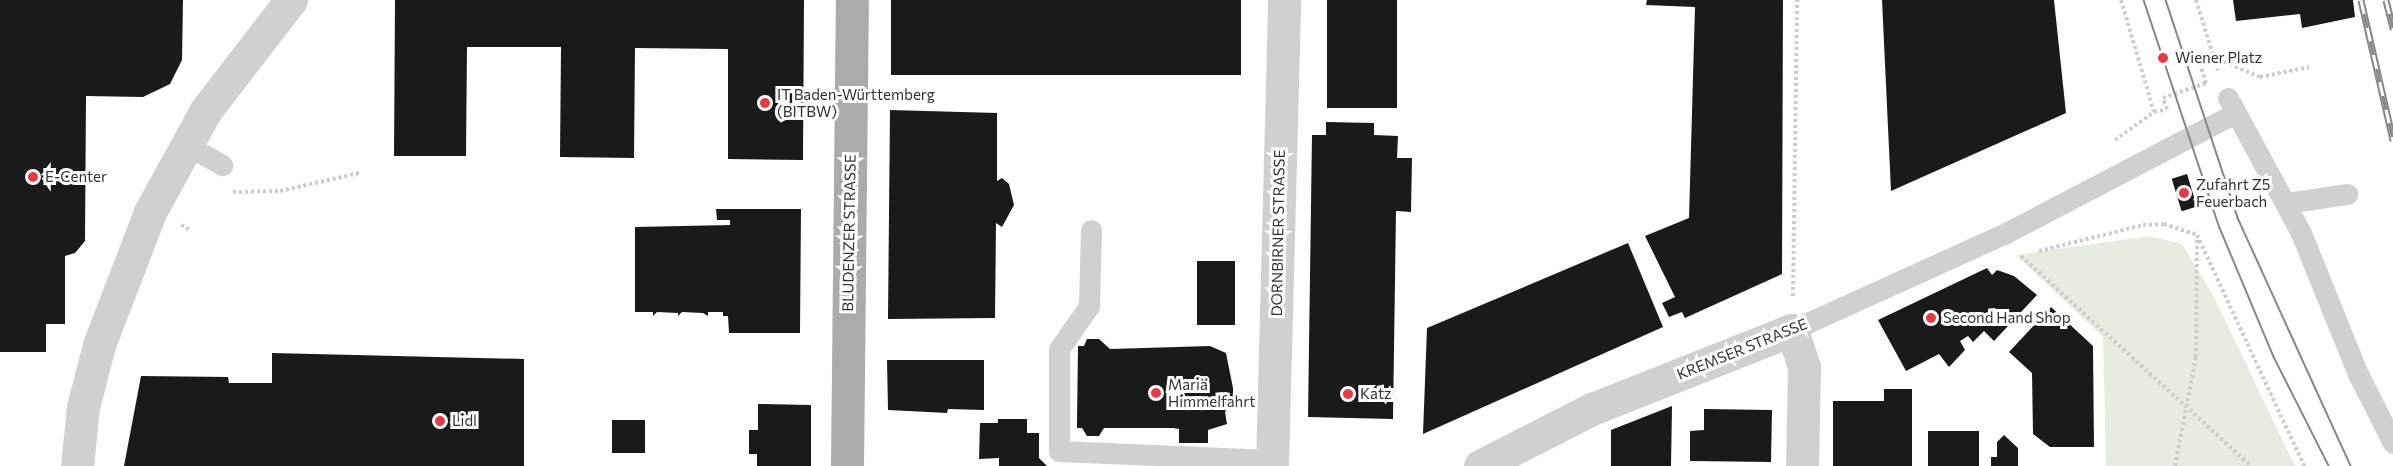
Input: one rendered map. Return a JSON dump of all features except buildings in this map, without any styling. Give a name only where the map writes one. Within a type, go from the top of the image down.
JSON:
[{"type":"main road","name":"BLUDENZER STRASSE","points":[[847,466],[852,0]]},
{"type":"street","points":[[77,466],[83,407],[99,345],[150,212],[185,144],[291,0]]},
{"type":"street","name":"DORNBIRNER STRASSE","points":[[1272,463],[1284,0]]},
{"type":"street","points":[[1792,330],[1804,366],[1802,466]]},
{"type":"street","name":"KREMSER STRASSE","points":[[1480,466],[1592,409],[1792,330]]},
{"type":"lane","name":"KREMSER STRASSE","points":[[1792,330],[2004,234],[2231,106],[2286,203]]},
{"type":"lane","points":[[185,144],[222,165]]},
{"type":"lane","points":[[2347,194],[2286,203],[2322,281],[2358,374],[2393,443]]},
{"type":"lane","points":[[1091,230],[1089,306],[1059,349],[1059,451],[1272,463]]},
{"type":"path","points":[[1792,330],[1797,0]]},
{"type":"path","points":[[2121,0],[2154,112]]},
{"type":"path","points":[[2196,0],[2213,57]]},
{"type":"path","points":[[2172,96],[2206,83],[2199,62],[2213,57],[2260,77],[2309,67]]},
{"type":"path","points":[[220,192],[280,191],[359,173]]},
{"type":"path","points":[[2004,234],[2027,254],[2143,225],[2164,224],[2197,235],[2304,466]]},
{"type":"path","points":[[2004,234],[2028,266],[2251,466]]},
{"type":"path","points":[[2175,466],[2196,357],[2197,235]]},
{"type":"shaded area","points":[[2149,236],[2182,244],[2214,297],[2295,466],[2106,466],[2103,337],[2016,255]]},
{"type":"tram line","points":[[2144,0],[2220,228],[2274,357],[2329,466]]},
{"type":"tram line","points":[[2166,0],[2238,218],[2351,466]]},
{"type":"railway","points":[[2361,0],[2393,140]]},
{"type":"railway","points":[[2386,0],[2393,29]]},
{"type":"place","name":"Wiener Platz","points":[[2163,58]]},
{"type":"place","name":"IT Baden-Württemberg (BITBW)","points":[[765,103]]},
{"type":"place","name":"E-Center","points":[[33,177]]},
{"type":"place","name":"Zufahrt Z5 Feuerbach","points":[[2184,193]]},
{"type":"place","name":"Second Hand Shop","points":[[1931,318]]},
{"type":"place","name":"Mariä Himmelfahrt","points":[[1156,393]]},
{"type":"place","name":"Katz","points":[[1348,394]]},
{"type":"place","name":"Lidl","points":[[440,421]]}]
